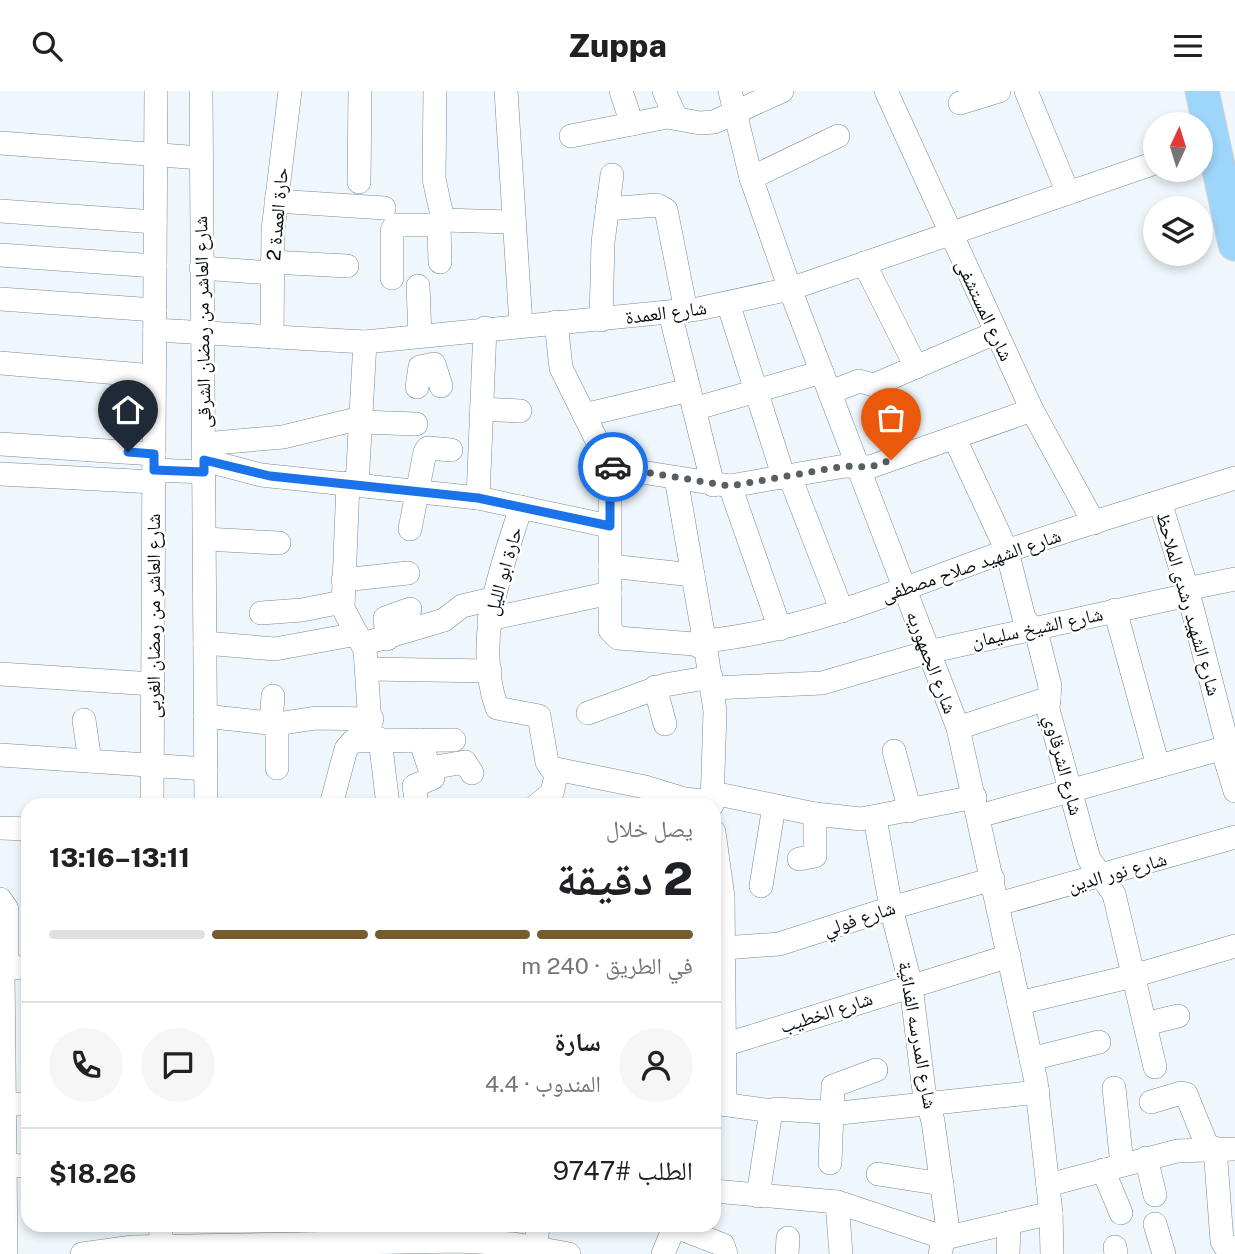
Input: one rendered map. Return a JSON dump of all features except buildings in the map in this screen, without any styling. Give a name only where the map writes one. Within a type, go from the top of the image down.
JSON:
[{"type":"highway","points":[[1202,91],[1204,112]]},
{"type":"highway","points":[[1213,166],[1235,244]]},
{"type":"street","name":"شارع العاشر من رمضان الغربى","points":[[152,798],[156,91]]},
{"type":"street","name":"شارع العاشر من رمضان الشرقى","points":[[201,91],[206,798]]},
{"type":"street","name":"حارة العمدة 2","points":[[272,337],[276,201],[290,91]]},
{"type":"street","points":[[359,182],[360,91]]},
{"type":"street","points":[[435,91],[434,179],[441,222],[440,262]]},
{"type":"street","points":[[506,91],[520,325]]},
{"type":"street","points":[[621,91],[632,124]]},
{"type":"street","points":[[664,91],[676,118]]},
{"type":"street","points":[[571,136],[676,118],[706,123],[732,102],[782,91]]},
{"type":"street","name":"شارع المستشفى","points":[[886,91],[948,233],[1032,410],[1094,523]]},
{"type":"street","points":[[960,103],[999,91]]},
{"type":"street","points":[[1031,92],[1068,193]]},
{"type":"street","name":"شارع الجمهوريه","points":[[732,102],[751,178],[790,289],[958,728],[1038,1092],[1051,1213],[1052,1254]]},
{"type":"street","points":[[751,178],[838,136]]},
{"type":"street","points":[[0,143],[201,158]]},
{"type":"street","name":"شارع العمدة","points":[[0,299],[155,320],[201,333],[365,342],[485,328],[678,312],[790,289],[1143,167]]},
{"type":"street","points":[[601,320],[607,209],[612,175]]},
{"type":"street","points":[[276,201],[384,208]]},
{"type":"street","points":[[607,209],[657,205],[666,210],[692,399],[722,485],[780,629]]},
{"type":"street","points":[[0,211],[155,222]]},
{"type":"street","points":[[393,278],[392,231],[395,225],[514,222]]},
{"type":"street","points":[[0,255],[155,266]]},
{"type":"street","points":[[864,263],[916,367]]},
{"type":"street","points":[[201,268],[347,266]]},
{"type":"street","points":[[418,286],[432,364]]},
{"type":"street","points":[[728,303],[787,478],[842,611]]},
{"type":"street","points":[[556,322],[561,368],[610,467],[610,630],[614,636],[705,646]]},
{"type":"street","points":[[478,498],[485,328]]},
{"type":"street","points":[[584,415],[827,382],[859,381],[874,385],[995,333]]},
{"type":"street","points":[[365,342],[361,420],[343,591],[347,620],[360,639],[369,669],[374,732],[387,798]]},
{"type":"street","points":[[0,363],[154,376]]},
{"type":"street","points":[[417,387],[420,367],[432,364],[437,366],[441,386]]},
{"type":"street","points":[[482,409],[520,411]]},
{"type":"street","points":[[610,467],[722,485],[858,466],[870,467],[1032,410]]},
{"type":"street","points":[[0,474],[154,469],[361,420],[416,423]]},
{"type":"street","name":"شارع الشرقاوي","points":[[955,439],[1007,551],[1024,618],[1037,635],[1050,687],[1048,709],[1089,859],[1114,894],[1155,1067]]},
{"type":"street","points":[[0,444],[154,469]]},
{"type":"street","points":[[410,529],[426,450],[451,450]]},
{"type":"street","points":[[204,459],[261,475],[478,498],[610,526]]},
{"type":"street","points":[[676,478],[712,682],[716,722],[712,798]]},
{"type":"street","name":"شارع الشهيد صلاح مصطفى","points":[[705,646],[842,611],[1007,551],[1235,478]]},
{"type":"street","name":"شارع الشهيد رشدى الملاحظ","points":[[1160,502],[1188,592],[1228,747],[1235,791]]},
{"type":"street","name":"حارة ابو الليل","points":[[522,507],[490,609],[490,671],[496,708],[541,718],[547,762],[557,770]]},
{"type":"street","points":[[205,539],[279,543]]},
{"type":"street","points":[[610,566],[693,575]]},
{"type":"street","points":[[261,613],[302,610],[343,591],[408,573]]},
{"type":"street","name":"شارع الشيخ سليمان","points":[[587,713],[655,687],[712,682],[810,685],[1031,627],[1179,597],[1235,579]]},
{"type":"street","points":[[205,643],[264,650],[360,639],[387,639],[444,620],[462,606],[490,609],[610,593]]},
{"type":"street","points":[[387,639],[385,618],[410,609]]},
{"type":"street","points":[[1115,610],[1158,766]]},
{"type":"street","points":[[369,669],[490,671]]},
{"type":"street","points":[[0,674],[153,684]]},
{"type":"street","points":[[655,687],[665,724]]},
{"type":"street","points":[[272,696],[277,768]]},
{"type":"street","points":[[958,728],[1049,698]]},
{"type":"street","points":[[205,716],[274,724],[316,718],[421,740],[454,740]]},
{"type":"street","points":[[84,720],[90,761]]},
{"type":"street","points":[[325,798],[349,744],[374,732]]},
{"type":"street","points":[[416,798],[414,786],[432,780],[421,740]]},
{"type":"street","points":[[721,801],[774,806],[848,819],[875,818],[910,811],[977,806],[1072,793],[1228,747]]},
{"type":"street","points":[[894,751],[910,811]]},
{"type":"street","points":[[0,755],[206,769]]},
{"type":"street","points":[[430,768],[465,762],[472,773]]},
{"type":"street","points":[[546,798],[552,793],[557,770],[645,787],[681,798]]},
{"type":"street","points":[[761,886],[774,806]]},
{"type":"street","points":[[799,859],[816,856],[815,814]]},
{"type":"street","name":"شارع المدرسه الفدائية","points":[[875,818],[891,908],[911,986],[947,1223],[943,1246]]},
{"type":"street","points":[[0,828],[21,829]]},
{"type":"street","name":"شارع نور الدين","points":[[998,904],[1102,877],[1235,837]]},
{"type":"street","name":"شارع فولي","points":[[724,948],[779,944],[891,908],[993,880]]},
{"type":"street","points":[[0,899],[7,909],[9,967],[2,1036],[2,1165],[6,1254]]},
{"type":"street","points":[[721,932],[724,948],[721,1039]]},
{"type":"street","points":[[1019,1003],[1133,976],[1235,946]]},
{"type":"street","name":"شارع الخطيب","points":[[721,1039],[1009,956]]},
{"type":"street","points":[[1145,1024],[1178,1016]]},
{"type":"street","points":[[1031,1059],[1099,1042]]},
{"type":"street","points":[[830,1163],[835,1084],[876,1070]]},
{"type":"street","points":[[1114,1088],[1113,1167],[1121,1213]]},
{"type":"street","points":[[721,1103],[773,1111],[832,1113],[1038,1092]]},
{"type":"street","points":[[1152,1102],[1181,1093],[1186,1094],[1219,1148],[1226,1187],[1228,1228],[1223,1244],[1235,1247]]},
{"type":"street","points":[[2,1104],[21,1104]]},
{"type":"street","points":[[758,1196],[773,1111]]},
{"type":"street","points":[[1048,1185],[1146,1158],[1219,1148]]},
{"type":"street","points":[[1146,1158],[1155,1195]]},
{"type":"street","points":[[2,1165],[21,1166]]},
{"type":"street","points":[[878,1174],[942,1184]]},
{"type":"street","points":[[721,1192],[837,1202],[943,1246],[1009,1223],[1051,1213]]},
{"type":"street","points":[[837,1202],[841,1254]]},
{"type":"street","points":[[1008,1254],[1009,1223]]},
{"type":"street","points":[[1156,1224],[1164,1254]]},
{"type":"street","points":[[663,1254],[673,1232]]},
{"type":"street","points":[[704,1232],[723,1245],[726,1254]]},
{"type":"street","points":[[82,1254],[162,1242],[311,1249],[453,1240],[525,1243],[569,1254]]},
{"type":"way so far","points":[[613,467],[730,486],[845,466],[870,467],[891,460]]},
{"type":"route","points":[[128,452],[154,454],[154,470],[204,472],[204,460],[270,476],[478,498],[610,526],[610,467],[613,467]]}]
